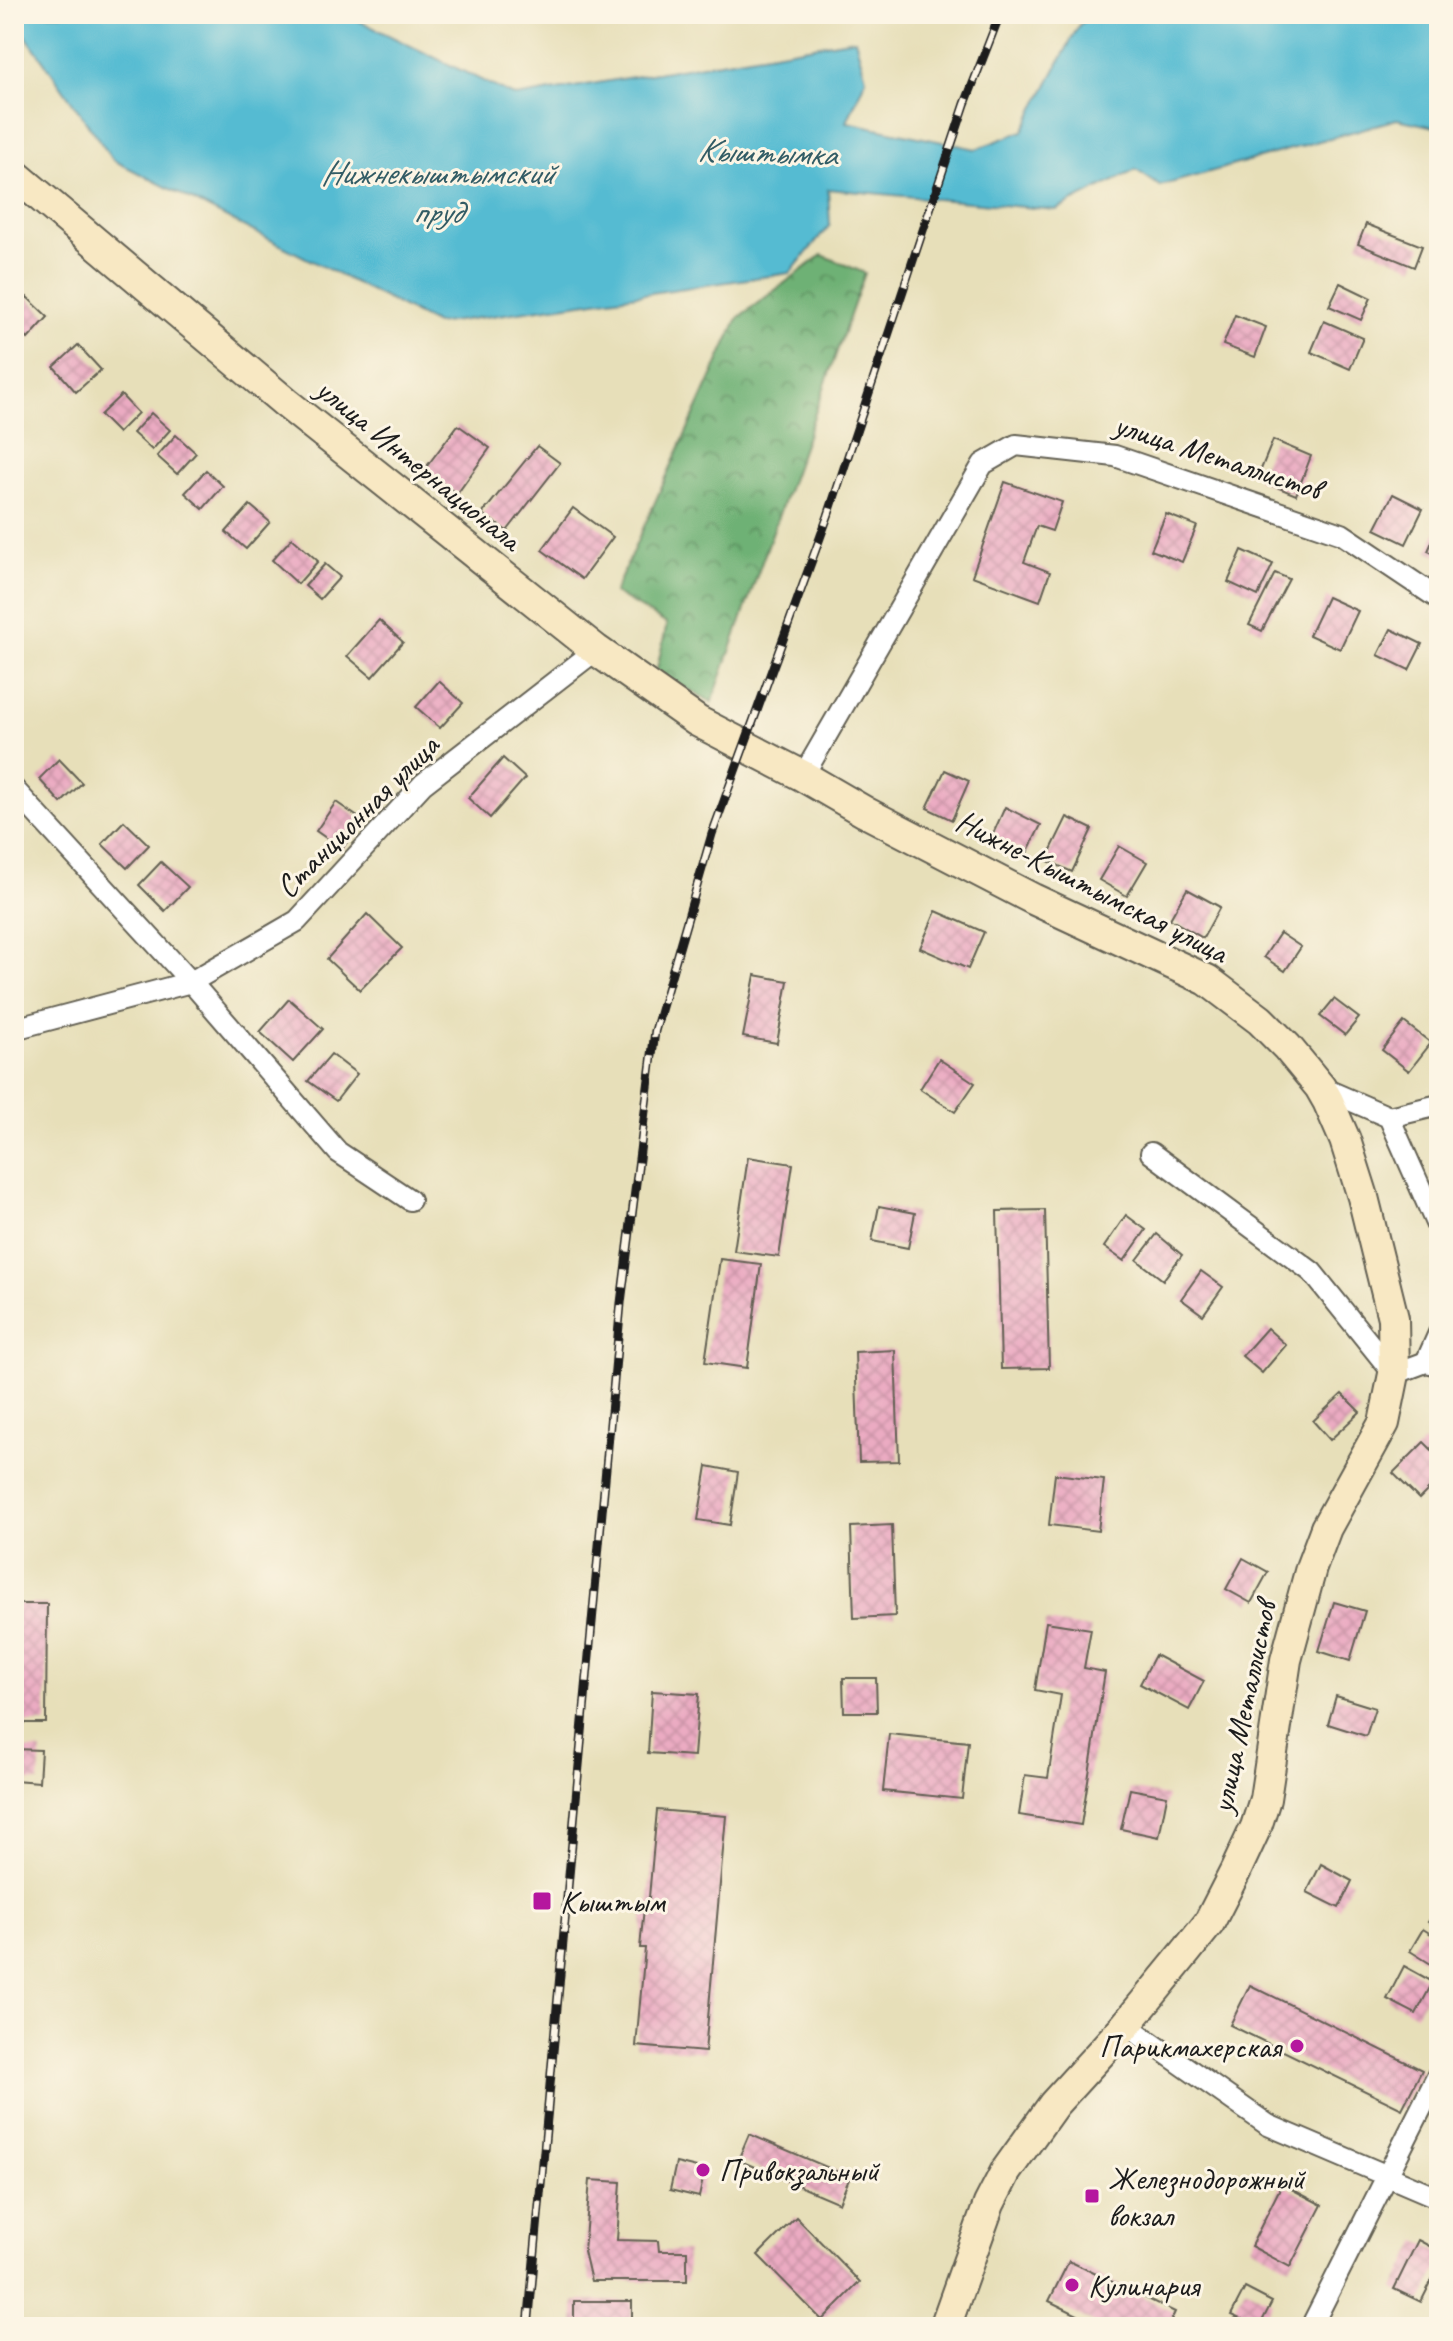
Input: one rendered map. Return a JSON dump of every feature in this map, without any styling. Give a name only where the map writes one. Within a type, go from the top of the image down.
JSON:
[{"type":"main road","name":"улица Интернационала","points":[[14,174],[286,403],[596,650],[697,721],[803,776]]},
{"type":"main road","name":"Нижне-Кыштымская улица","points":[[803,776],[865,812],[1033,899],[1207,980],[1260,1020],[1320,1087]]},
{"type":"main road","name":"улица Металлистов","points":[[945,2327],[989,2204],[1006,2171],[1054,2104],[1126,2025],[1209,1923],[1256,1827],[1265,1799],[1286,1660],[1311,1568],[1326,1528],[1384,1423],[1394,1374],[1393,1318],[1380,1260],[1345,1140],[1320,1087]]},
{"type":"street","name":"улица Металлистов","points":[[803,776],[983,464],[1016,445],[1115,456],[1342,534],[1439,599]]},
{"type":"street","name":"Станционная улица","points":[[14,1029],[191,982],[297,921],[423,784],[596,650]]},
{"type":"street","points":[[14,789],[191,982],[338,1152],[410,1200]]},
{"type":"street","name":"Нижне-Кыштымская улица","points":[[1320,1087],[1389,1117]]},
{"type":"street","points":[[1439,1105],[1389,1117],[1439,1230]]},
{"type":"street","points":[[1151,1153],[1312,1272],[1394,1374],[1433,1363],[1439,1333]]},
{"type":"street","points":[[1126,2025],[1268,2125],[1439,2198]]},
{"type":"street","points":[[1311,2327],[1439,2073]]},
{"type":"green space","points":[[822,255],[865,273],[712,702],[656,673],[667,624],[614,593],[738,318]]},
{"type":"water","name":"Нижнекыштымский пруд","points":[[14,14],[345,14],[516,97],[855,39],[866,78],[847,122],[976,149],[1023,131],[1079,25],[1095,14],[1439,14],[1439,128],[1397,119],[1160,186],[1136,170],[1056,210],[828,189],[830,225],[790,273],[436,324],[113,160],[14,19]]},
{"type":"building","points":[[1366,224],[1422,246],[1414,267],[1358,244]]},
{"type":"building","points":[[1340,283],[1371,298],[1361,320],[1329,306]]},
{"type":"building","points":[[27,297],[48,317],[28,339],[14,325],[14,311]]},
{"type":"building","points":[[1235,315],[1266,327],[1255,357],[1223,345]]},
{"type":"building","points":[[1324,321],[1363,338],[1350,369],[1311,352]]},
{"type":"building","points":[[78,345],[101,370],[76,392],[54,367]]},
{"type":"building","points":[[121,395],[138,413],[118,433],[100,415]]},
{"type":"building","points":[[151,413],[170,430],[152,450],[133,433]]},
{"type":"building","points":[[458,425],[490,448],[457,494],[424,470]]},
{"type":"building","points":[[176,435],[196,453],[177,474],[157,456]]},
{"type":"building","points":[[1273,440],[1311,456],[1296,495],[1257,479]]},
{"type":"building","points":[[537,446],[560,463],[507,531],[482,514]]},
{"type":"building","points":[[206,470],[223,486],[203,509],[185,493]]},
{"type":"building","points":[[1005,482],[1062,502],[1052,531],[1037,526],[1024,562],[1050,572],[1040,601],[972,576]]},
{"type":"building","points":[[1393,494],[1423,509],[1406,544],[1375,529]]},
{"type":"building","points":[[250,505],[270,522],[246,549],[226,532]]},
{"type":"building","points":[[573,508],[613,537],[582,579],[542,550]]},
{"type":"building","points":[[1166,514],[1197,526],[1182,562],[1151,550]]},
{"type":"building","points":[[1439,526],[1439,556],[1428,551]]},
{"type":"building","points":[[292,538],[318,561],[298,584],[272,560]]},
{"type":"building","points":[[1242,550],[1273,564],[1258,596],[1228,582]]},
{"type":"building","points":[[325,564],[340,577],[320,599],[305,586]]},
{"type":"building","points":[[1275,573],[1289,579],[1262,631],[1249,625]]},
{"type":"building","points":[[1327,597],[1358,611],[1340,649],[1309,635]]},
{"type":"building","points":[[379,620],[403,642],[372,677],[347,656]]},
{"type":"building","points":[[1391,629],[1422,644],[1409,670],[1378,655]]},
{"type":"building","points":[[439,681],[463,703],[440,728],[416,707]]},
{"type":"building","points":[[503,758],[525,778],[490,818],[468,798]]},
{"type":"building","points":[[59,759],[82,783],[61,803],[39,779]]},
{"type":"building","points":[[945,770],[969,781],[952,820],[927,808]]},
{"type":"building","points":[[336,802],[362,820],[342,849],[316,831]]},
{"type":"building","points":[[1005,807],[1041,825],[1027,853],[992,836]]},
{"type":"building","points":[[1067,817],[1092,829],[1072,872],[1046,860]]},
{"type":"building","points":[[124,821],[149,845],[127,868],[102,844]]},
{"type":"building","points":[[1119,846],[1147,862],[1127,896],[1099,880]]},
{"type":"building","points":[[161,862],[188,887],[165,911],[139,885]]},
{"type":"building","points":[[1187,889],[1220,907],[1203,938],[1170,919]]},
{"type":"building","points":[[936,911],[984,932],[968,969],[920,948]]},
{"type":"building","points":[[367,914],[402,948],[360,990],[327,959]]},
{"type":"building","points":[[1280,933],[1301,947],[1285,971],[1264,957]]},
{"type":"building","points":[[755,975],[788,981],[777,1043],[743,1037]]},
{"type":"building","points":[[289,999],[323,1029],[293,1062],[260,1032]]},
{"type":"building","points":[[1334,999],[1359,1018],[1345,1035],[1320,1016]]},
{"type":"building","points":[[1404,1022],[1431,1043],[1409,1071],[1382,1050]]},
{"type":"building","points":[[331,1054],[357,1074],[336,1101],[308,1081]]},
{"type":"building","points":[[939,1059],[975,1083],[955,1112],[920,1089]]},
{"type":"building","points":[[748,1157],[793,1164],[779,1257],[734,1251]]},
{"type":"building","points":[[879,1206],[915,1213],[908,1248],[872,1241]]},
{"type":"building","points":[[1045,1210],[1049,1368],[1001,1369],[997,1211]]},
{"type":"building","points":[[1126,1215],[1146,1230],[1124,1261],[1104,1247]]},
{"type":"building","points":[[1157,1234],[1182,1255],[1163,1280],[1137,1260]]},
{"type":"building","points":[[720,1259],[761,1264],[747,1368],[705,1362]]},
{"type":"building","points":[[1201,1271],[1223,1287],[1203,1315],[1181,1299]]},
{"type":"building","points":[[1267,1328],[1286,1345],[1262,1373],[1242,1356]]},
{"type":"building","points":[[895,1350],[899,1461],[859,1462],[855,1352]]},
{"type":"building","points":[[1342,1394],[1360,1412],[1330,1440],[1313,1421]]},
{"type":"building","points":[[1424,1442],[1439,1457],[1439,1479],[1419,1499],[1393,1473]]},
{"type":"building","points":[[707,1466],[738,1472],[730,1525],[698,1520]]},
{"type":"building","points":[[1055,1474],[1104,1480],[1098,1531],[1049,1525]]},
{"type":"building","points":[[892,1525],[895,1616],[854,1618],[851,1527]]},
{"type":"building","points":[[1243,1558],[1268,1572],[1251,1603],[1226,1589]]},
{"type":"building","points":[[1334,1602],[1365,1611],[1350,1661],[1319,1651]]},
{"type":"building","points":[[14,1604],[47,1604],[46,1723],[14,1723]]},
{"type":"building","points":[[1046,1622],[1091,1629],[1084,1668],[1105,1672],[1081,1825],[1019,1815],[1025,1775],[1048,1778],[1061,1695],[1035,1690]]},
{"type":"building","points":[[1155,1655],[1204,1681],[1189,1710],[1140,1684]]},
{"type":"building","points":[[843,1678],[876,1678],[877,1712],[844,1712]]},
{"type":"building","points":[[652,1691],[699,1694],[694,1756],[648,1753]]},
{"type":"building","points":[[1336,1696],[1375,1708],[1366,1736],[1328,1724]]},
{"type":"building","points":[[889,1734],[968,1742],[962,1799],[883,1791]]},
{"type":"building","points":[[14,1749],[41,1750],[39,1782],[14,1780]]},
{"type":"building","points":[[1130,1789],[1167,1796],[1159,1837],[1121,1829]]},
{"type":"building","points":[[657,1810],[726,1816],[705,2052],[636,2046],[645,1948],[640,1948],[644,1908],[648,1908]]},
{"type":"building","points":[[1321,1864],[1352,1881],[1339,1908],[1307,1892]]},
{"type":"building","points":[[1439,1907],[1439,1930],[1428,1922]]},
{"type":"building","points":[[1423,1929],[1439,1939],[1439,1969],[1410,1951]]},
{"type":"building","points":[[1404,1966],[1433,1982],[1416,2014],[1387,1999]]},
{"type":"building","points":[[1250,1985],[1422,2070],[1402,2109],[1230,2025]]},
{"type":"building","points":[[749,2134],[850,2177],[839,2203],[738,2160]]},
{"type":"building","points":[[676,2163],[705,2170],[699,2197],[670,2190]]},
{"type":"building","points":[[590,2180],[621,2182],[617,2240],[658,2241],[659,2251],[687,2251],[687,2281],[591,2281],[584,2251]]},
{"type":"building","points":[[1282,2184],[1322,2205],[1290,2267],[1251,2246]]},
{"type":"building","points":[[796,2217],[860,2282],[822,2320],[758,2255]]},
{"type":"building","points":[[1418,2240],[1439,2251],[1439,2266],[1421,2302],[1394,2289]]},
{"type":"building","points":[[1069,2261],[1175,2312],[1168,2327],[1102,2327],[1049,2301]]},
{"type":"building","points":[[1245,2288],[1272,2302],[1259,2327],[1231,2315]]},
{"type":"building","points":[[574,2301],[632,2301],[632,2327],[574,2327]]},
{"type":"railway","points":[[528,2327],[621,1303],[655,1031],[712,834],[828,516],[965,104],[1000,14]]},
{"type":"place","name":"Кыштым","points":[[542,1901]]},
{"type":"place","name":"Парикмахерская","points":[[1297,2046]]},
{"type":"place","name":"Привокзальный","points":[[703,2170]]},
{"type":"place","name":"Железнодорожный вокзал","points":[[1092,2196]]},
{"type":"place","name":"Кулинария","points":[[1072,2285]]},
{"type":"water label","name":"Кыштымка","points":[[767,151]]}]
